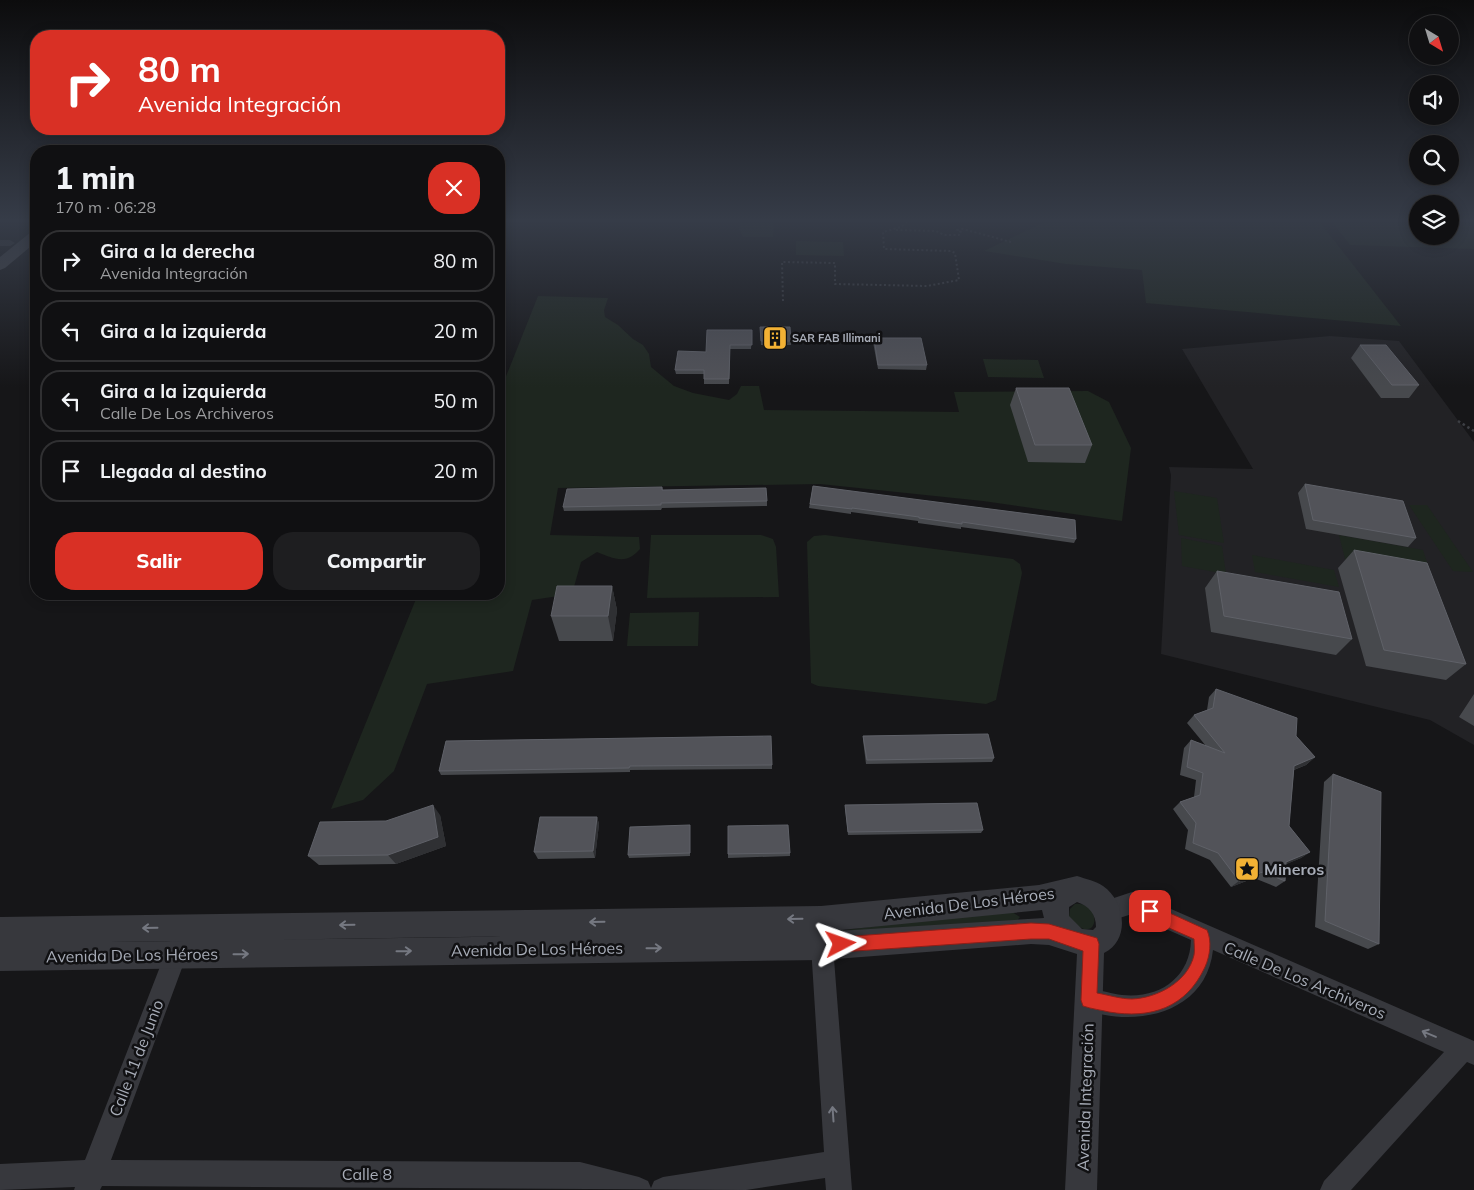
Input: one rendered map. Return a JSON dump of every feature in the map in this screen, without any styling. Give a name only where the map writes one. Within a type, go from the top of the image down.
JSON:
[{"type":"street","points":[[1077,889],[1094,896],[1107,911],[1109,929],[1106,937],[1099,942],[1082,941],[1059,924],[1055,907],[1057,899],[1062,894],[1069,890],[1077,889]]},
{"type":"street","name":"Avenida De Los Héroes","points":[[0,930],[820,919],[1039,898],[1069,890]]},
{"type":"street","name":"Calle De Los Archiveros","points":[[1107,911],[1132,904],[1469,1051]]},
{"type":"street","name":"Calle 11 de Junio","points":[[90,1182],[175,954],[188,927]]},
{"type":"street","name":"Avenida De Los Héroes","points":[[0,957],[822,946],[1031,931],[1049,932],[1082,941]]},
{"type":"street","points":[[1089,1000],[1131,1007],[1156,1004],[1176,993],[1192,977],[1201,956],[1202,935]]},
{"type":"street","name":"Avenida Integración","points":[[1081,1190],[1089,1000],[1082,941]]},
{"type":"street","points":[[822,946],[838,1190]]},
{"type":"street","points":[[1333,1190],[1469,1051]]},
{"type":"street","points":[[663,1190],[837,1163]]},
{"type":"street","name":"Calle 8","points":[[90,1182],[580,1175],[639,1190]]},
{"type":"street","points":[[0,1176],[90,1182]]},
{"type":"path","points":[[782,276],[783,301]]},
{"type":"path","points":[[835,276],[835,284],[927,286],[959,280],[959,276]]},
{"type":"path","points":[[1458,421],[1474,431]]},
{"type":"shaded area","points":[[1143,276],[1361,276],[1401,326],[1146,303]]},
{"type":"shaded area","points":[[538,296],[608,298],[604,310],[605,317],[643,345],[649,354],[651,367],[674,386],[693,393],[729,400],[737,394],[741,386],[759,386],[764,410],[959,412],[954,392],[1088,391],[1109,402],[1131,448],[1122,521],[983,501],[820,484],[558,488],[550,535],[639,537],[640,549],[625,559],[597,552],[581,562],[572,594],[532,600],[513,671],[427,684],[394,771],[363,800],[331,809],[416,600],[505,600],[505,379]]},
{"type":"shaded area","points":[[1330,336],[1399,341],[1474,442],[1474,745],[1430,720],[1161,654],[1171,475],[1169,467],[1253,469],[1182,349]]},
{"type":"shaded area","points":[[983,359],[1038,360],[1044,378],[988,377]]},
{"type":"shaded area","points":[[1174,491],[1217,498],[1224,543],[1179,535]]},
{"type":"shaded area","points":[[1409,505],[1427,505],[1473,572],[1453,571]]},
{"type":"shaded area","points":[[651,535],[761,535],[773,539],[776,547],[779,597],[647,598]]},
{"type":"shaded area","points":[[825,535],[1013,559],[1020,564],[1022,573],[996,700],[986,704],[818,686],[811,683],[807,542],[814,536]]},
{"type":"shaded area","points":[[1339,535],[1423,550],[1434,583],[1347,567]]},
{"type":"shaded area","points":[[1181,538],[1222,546],[1226,574],[1182,566]]},
{"type":"shaded area","points":[[1252,555],[1334,570],[1339,587],[1255,572]]},
{"type":"shaded area","points":[[699,612],[698,646],[627,646],[630,613]]},
{"type":"shaded area","points":[[1075,904],[1085,905],[1091,910],[1094,916],[1092,927],[1086,929],[1079,926],[1069,917],[1070,909]]},
{"type":"shaded area","points":[[1007,909],[1020,917],[1011,927],[838,931]]},
{"type":"building","name":"SAR FAB Illimani","points":[[760,327],[790,327],[791,341],[761,341]]},
{"type":"building","points":[[707,330],[752,330],[752,345],[730,345],[729,379],[704,379],[704,370],[675,370],[678,351],[706,352]]},
{"type":"building","points":[[874,338],[921,338],[927,365],[878,365]]},
{"type":"building","points":[[1360,345],[1386,345],[1419,385],[1392,385]]},
{"type":"building","points":[[1016,388],[1069,388],[1092,445],[1035,445]]},
{"type":"building","points":[[1305,484],[1403,501],[1416,538],[1313,520]]},
{"type":"building","points":[[813,486],[1075,520],[1076,539],[962,522],[962,524],[852,508],[810,504]]},
{"type":"building","points":[[662,487],[662,490],[766,488],[767,501],[563,507],[567,489]]},
{"type":"building","points":[[1354,550],[1427,563],[1466,664],[1384,650]]},
{"type":"building","points":[[1217,571],[1339,592],[1352,639],[1224,616]]},
{"type":"building","points":[[557,586],[612,586],[608,616],[551,616]]},
{"type":"building","points":[[1216,689],[1297,718],[1296,736],[1315,757],[1294,766],[1289,826],[1310,852],[1286,862],[1285,881],[1263,872],[1239,881],[1218,853],[1193,843],[1196,823],[1180,802],[1200,795],[1203,773],[1187,767],[1191,740],[1225,753],[1194,715],[1213,708]]},
{"type":"building","points":[[988,734],[994,758],[867,760],[863,736]]},
{"type":"building","points":[[771,736],[772,765],[630,766],[629,768],[439,771],[446,741]]},
{"type":"building","points":[[1333,774],[1381,792],[1379,944],[1325,921]]},
{"type":"building","points":[[977,803],[983,830],[848,832],[845,805]]},
{"type":"building","points":[[433,805],[438,837],[388,855],[308,856],[320,822],[386,821]]},
{"type":"building","points":[[540,817],[597,817],[593,851],[534,852]]},
{"type":"building","points":[[690,825],[690,853],[628,855],[630,827]]},
{"type":"building","points":[[788,825],[790,853],[728,854],[728,826]]},
{"type":"place","name":"SAR FAB Illimani","points":[[775,338]]},
{"type":"place","name":"Mineros","points":[[1247,869]]},
{"type":"route","points":[[841,944],[1031,931],[1049,932],[1082,943],[1091,944],[1089,1000],[1131,1007],[1156,1004],[1176,993],[1192,977],[1201,956],[1202,935],[1150,911]]}]
